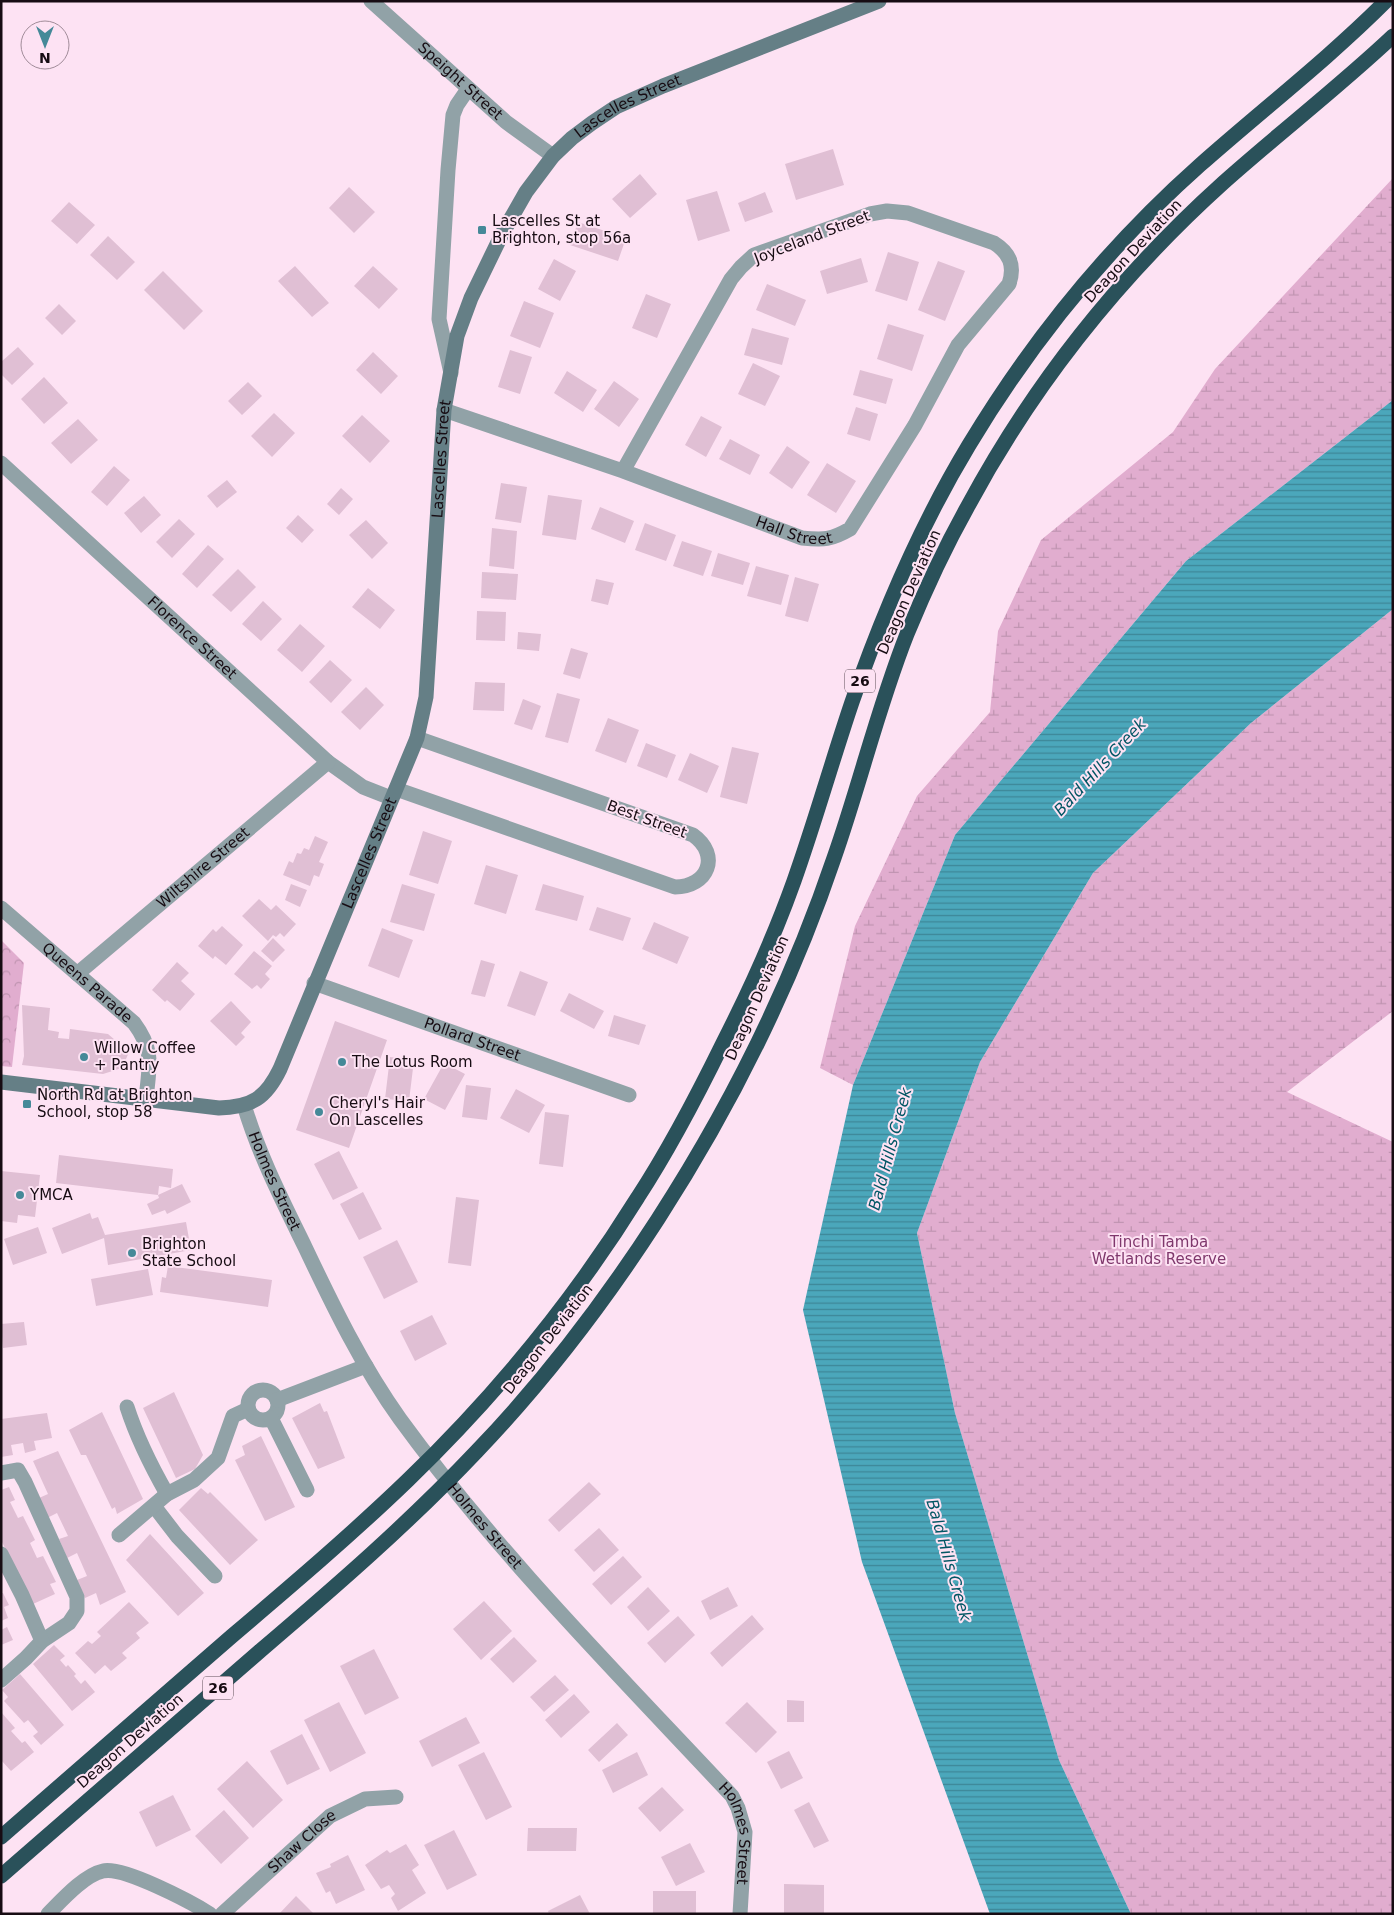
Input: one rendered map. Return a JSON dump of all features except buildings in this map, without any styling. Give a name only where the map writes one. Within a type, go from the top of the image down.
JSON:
[{"type":"highway","name":"Deagon Deviation","points":[[1,1837],[350,1534],[410,1478],[506,1375],[593,1265],[637,1200],[675,1136],[710,1070],[772,941],[795,880],[852,703],[888,608],[935,507],[967,448],[1005,388],[1044,334],[1084,284],[1120,245],[1197,168],[1331,53],[1386,1]]},
{"type":"highway","name":"Deagon Deviation","points":[[1,1876],[377,1550],[432,1498],[480,1448],[527,1396],[581,1329],[633,1257],[688,1172],[734,1092],[770,1017],[834,860],[880,710],[907,635],[936,567],[969,503],[1007,439],[1042,386],[1088,326],[1149,256],[1224,182],[1393,36]]},
{"type":"street","name":"Speight Street","points":[[371,1],[513,128],[552,156]]},
{"type":"street","name":"Lascelles Street","points":[[244,1105],[264,1095],[273,1084],[417,738],[426,697],[444,410],[457,336],[471,298],[502,234],[526,192],[552,156],[592,122],[616,108],[663,86],[879,1]]},
{"type":"street","points":[[451,374],[440,319],[447,200],[453,115],[457,105],[468,89]]},
{"type":"street","name":"Joyceland Street","points":[[623,471],[731,280],[754,255],[870,214],[887,211],[908,213],[994,243],[1003,248],[1012,266]]},
{"type":"street","name":"Hall Street","points":[[444,410],[623,471],[802,538],[818,540],[835,538],[850,529],[864,509],[916,425],[958,345],[1009,284],[1012,266]]},
{"type":"street","name":"Florence Street","points":[[1,463],[328,762],[363,787],[394,793]]},
{"type":"street","name":"Best Street","points":[[394,793],[675,886],[686,887],[697,882],[705,873],[709,862],[708,851],[702,842],[693,835],[417,738]]},
{"type":"street","name":"Wiltshire Street","points":[[77,974],[328,762]]},
{"type":"street","name":"Queens Parade","points":[[1,908],[134,1022],[142,1033],[150,1054],[146,1099]]},
{"type":"street","name":"Pollard Street","points":[[314,983],[629,1095]]},
{"type":"street","points":[[1,1082],[219,1108],[244,1105]]},
{"type":"street","name":"Holmes Street","points":[[244,1105],[254,1138],[266,1167],[341,1321],[366,1366],[400,1419],[510,1558],[732,1796],[746,1832],[740,1914]]},
{"type":"street","points":[[277,1400],[366,1366]]},
{"type":"street","points":[[260,1390],[272,1393],[277,1400],[277,1410],[271,1418],[266,1420],[256,1418],[248,1409],[250,1398],[255,1392],[260,1390]]},
{"type":"street","points":[[128,1407],[142,1446],[167,1494]]},
{"type":"street","points":[[119,1535],[167,1494],[194,1480],[218,1458],[233,1416],[248,1409]]},
{"type":"street","points":[[271,1418],[308,1490]]},
{"type":"street","points":[[1,1473],[18,1470],[26,1482],[77,1597],[77,1611],[69,1623],[42,1641],[1,1680]]},
{"type":"street","points":[[154,1506],[177,1536],[215,1576]]},
{"type":"street","points":[[1,1554],[22,1595],[42,1641]]},
{"type":"street","name":"Shaw Close","points":[[222,1914],[330,1816],[366,1799],[396,1797]]},
{"type":"street","points":[[48,1914],[82,1882],[103,1871],[121,1873],[186,1899],[210,1914]]},
{"type":"green space","points":[[1393,178],[1393,400],[1186,561],[955,835],[853,1085],[820,1068],[855,926],[917,796],[990,712],[998,631],[1041,540],[1173,432],[1215,369]]},
{"type":"green space","name":"Tinchi Tamba Wetlands Reserve","points":[[1393,609],[1393,1011],[1287,1092],[1393,1142],[1393,1914],[1131,1914],[1059,1760],[955,1413],[917,1233],[980,1062],[1093,873],[1251,723]]},
{"type":"green space","points":[[1,940],[24,963],[12,1067],[1,1066]]},
{"type":"water","name":"Bald Hills Creek","points":[[1393,400],[1393,609],[1251,723],[1093,873],[980,1062],[917,1233],[955,1413],[1059,1760],[1131,1914],[990,1914],[862,1562],[803,1310],[853,1085],[955,835],[1186,561]]},
{"type":"place","name":"Lascelles St at Brighton, stop 56a","points":[[482,230]]},
{"type":"place","name":"Willow Coffee + Pantry","points":[[84,1057]]},
{"type":"place","name":"The Lotus Room","points":[[342,1062]]},
{"type":"place","name":"North Rd at Brighton School, stop 58","points":[[27,1104]]},
{"type":"place","name":"Cheryl's Hair On Lascelles","points":[[319,1112]]},
{"type":"place","name":"YMCA","points":[[20,1195]]},
{"type":"place","name":"Brighton State School","points":[[132,1253]]}]
